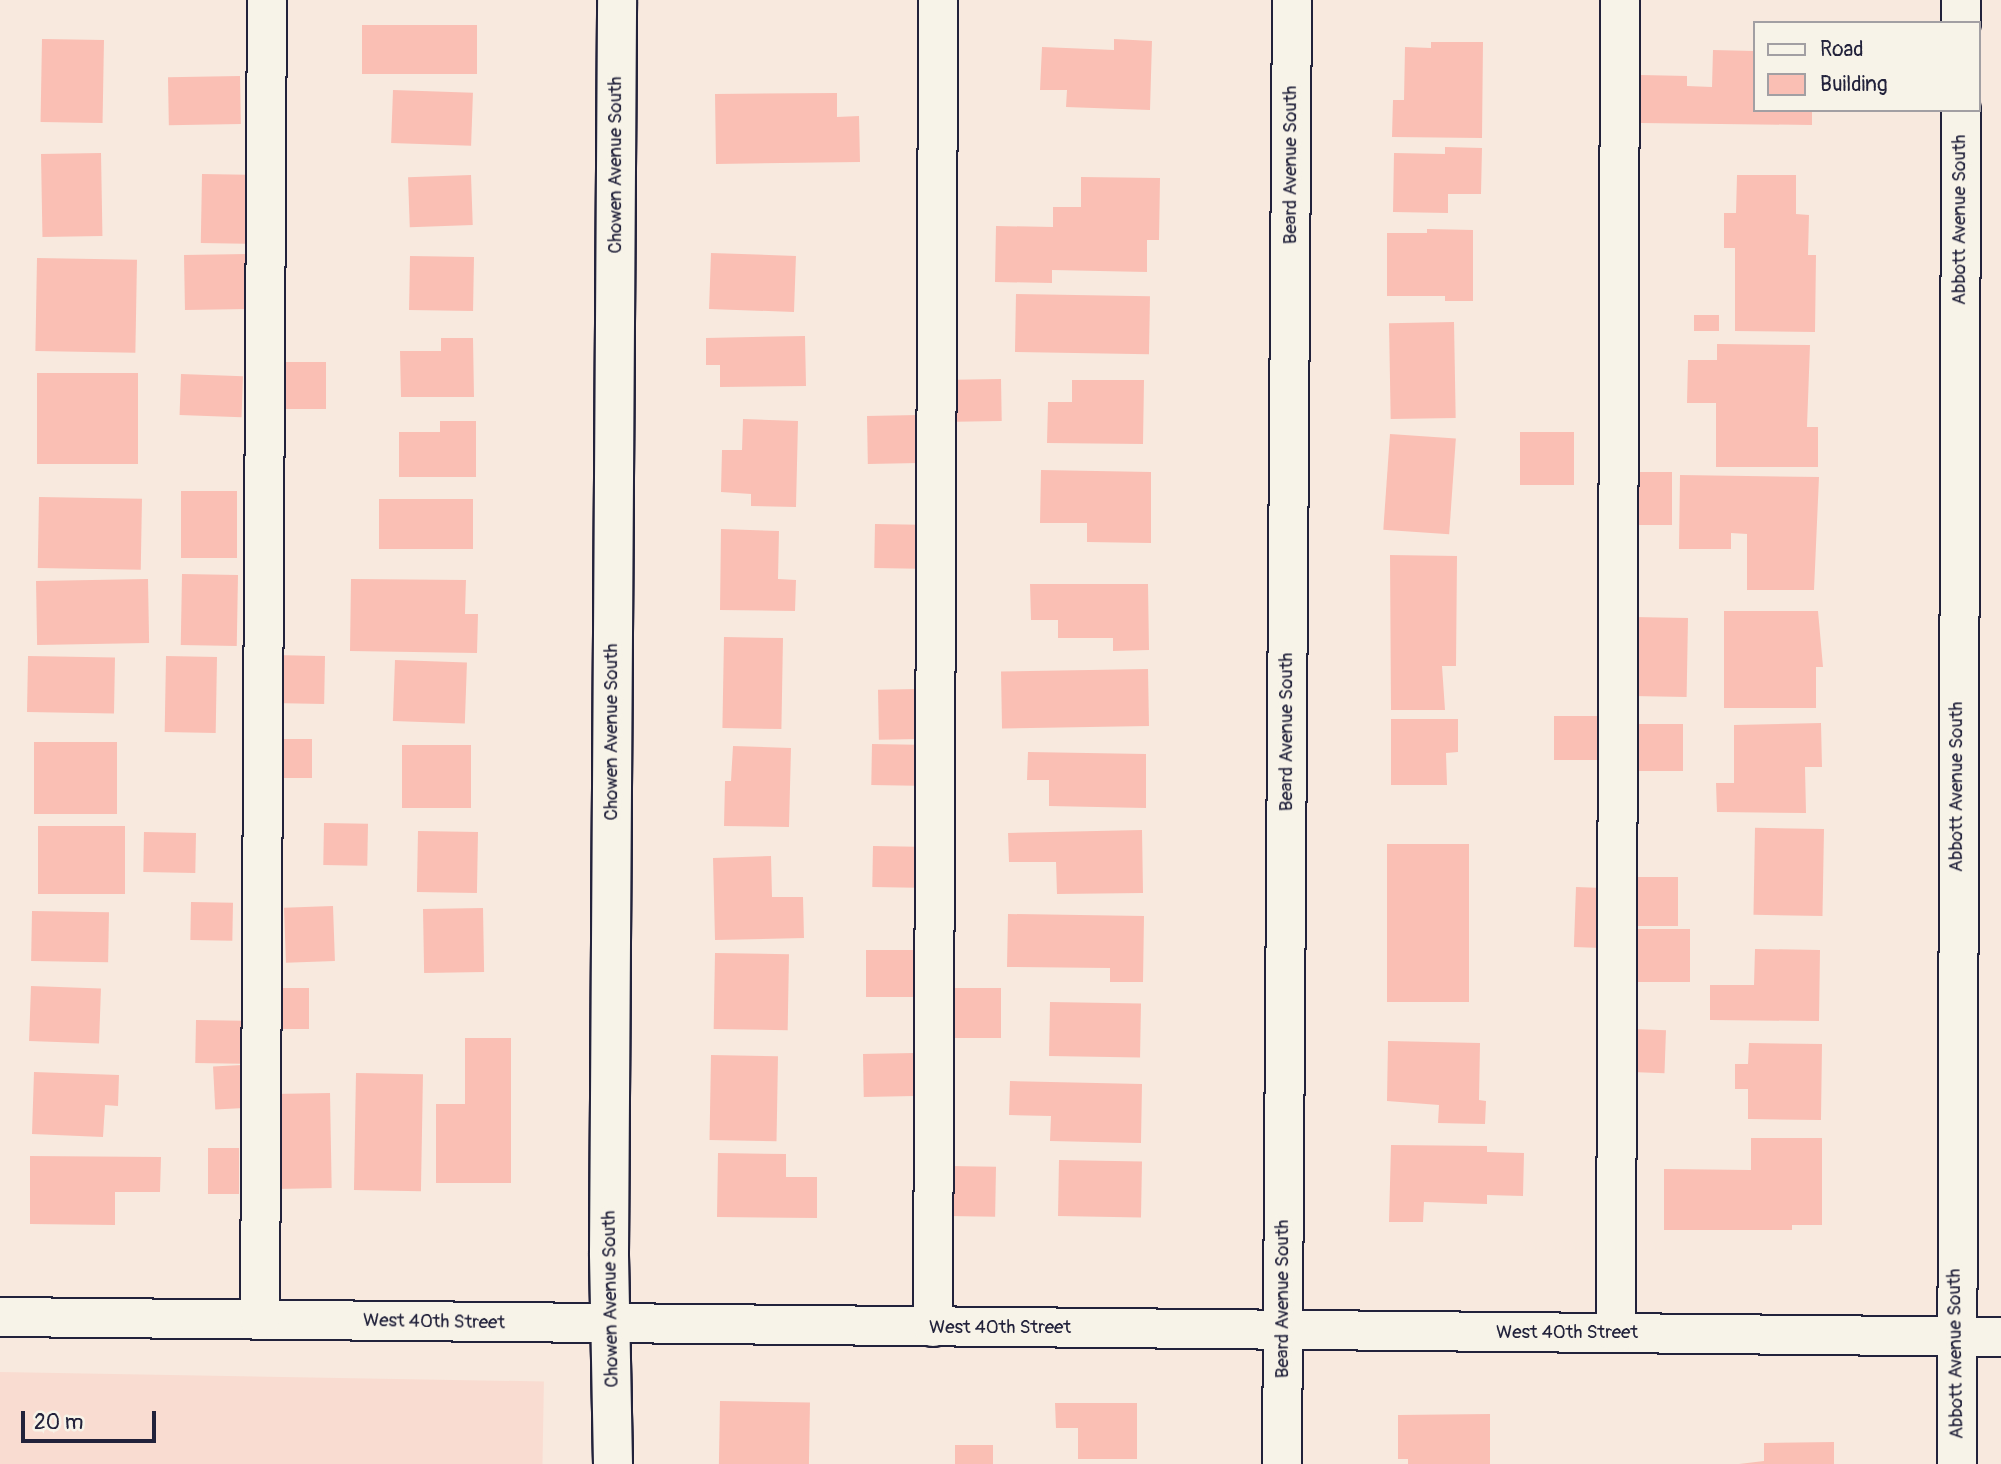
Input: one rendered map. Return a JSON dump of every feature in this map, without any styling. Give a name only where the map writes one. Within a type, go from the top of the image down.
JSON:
[{"type":"street","points":[[260,1320],[267,0]]},
{"type":"street","name":"Chowen Avenue South","points":[[612,1464],[613,1324],[609,1253],[617,0]]},
{"type":"street","points":[[933,1327],[938,0]]},
{"type":"street","name":"Beard Avenue South","points":[[1282,1464],[1292,0]]},
{"type":"street","points":[[1616,1333],[1620,0]]},
{"type":"street","points":[[1961,0],[1961,21]]},
{"type":"street","name":"Abbott Avenue South","points":[[1957,1464],[1958,1336],[1954,1256],[1961,112]]},
{"type":"street","name":"West 40th Street","points":[[0,1317],[2001,1337]]},
{"type":"shaded area","points":[[0,1372],[544,1381],[542,1464],[0,1464]]},
{"type":"building","points":[[362,25],[477,25],[477,74],[362,74]]},
{"type":"building","points":[[42,39],[104,40],[103,123],[41,122]]},
{"type":"building","points":[[1114,39],[1152,41],[1150,110],[1066,107],[1067,90],[1040,90],[1042,47],[1114,50]]},
{"type":"building","points":[[1431,42],[1483,42],[1482,138],[1392,137],[1393,100],[1404,100],[1405,47],[1431,48]]},
{"type":"building","points":[[1713,50],[1752,51],[1752,112],[1812,112],[1812,125],[1641,123],[1641,75],[1687,76],[1687,86],[1712,87]]},
{"type":"building","points":[[240,76],[241,124],[169,125],[168,77]]},
{"type":"building","points":[[393,90],[473,93],[471,146],[391,143]]},
{"type":"building","points":[[837,93],[837,117],[859,116],[860,162],[716,164],[715,94]]},
{"type":"building","points":[[1445,147],[1482,148],[1481,194],[1448,194],[1448,213],[1393,212],[1394,153],[1445,154]]},
{"type":"building","points":[[101,153],[102,236],[42,237],[41,154]]},
{"type":"building","points":[[202,174],[247,175],[246,244],[201,243]]},
{"type":"building","points":[[471,175],[473,225],[410,227],[408,177]]},
{"type":"building","points":[[1737,175],[1796,175],[1796,214],[1809,215],[1808,255],[1816,255],[1815,332],[1735,331],[1735,248],[1724,248],[1724,213],[1736,213]]},
{"type":"building","points":[[1081,177],[1160,178],[1159,240],[1147,240],[1147,272],[1052,270],[1052,283],[995,282],[996,226],[1053,227],[1053,207],[1081,207]]},
{"type":"building","points":[[1427,229],[1473,230],[1473,301],[1445,301],[1445,296],[1387,296],[1387,233],[1427,233]]},
{"type":"building","points":[[711,253],[796,256],[794,312],[709,309]]},
{"type":"building","points":[[247,254],[248,309],[185,310],[184,255]]},
{"type":"building","points":[[410,256],[474,257],[473,311],[409,310]]},
{"type":"building","points":[[37,258],[137,260],[135,353],[35,351]]},
{"type":"building","points":[[1016,294],[1150,296],[1149,354],[1015,352]]},
{"type":"building","points":[[1694,315],[1719,315],[1719,331],[1694,331]]},
{"type":"building","points":[[1454,322],[1456,418],[1391,419],[1389,323]]},
{"type":"building","points":[[805,336],[806,386],[720,387],[720,365],[706,365],[706,338]]},
{"type":"building","points":[[441,338],[473,338],[474,397],[401,397],[400,351],[441,351]]},
{"type":"building","points":[[1717,344],[1810,345],[1807,427],[1818,427],[1818,467],[1716,467],[1716,403],[1687,403],[1688,360],[1717,360]]},
{"type":"building","points":[[279,362],[326,362],[326,409],[279,409]]},
{"type":"building","points":[[37,373],[138,373],[138,464],[37,464]]},
{"type":"building","points":[[181,374],[243,376],[242,417],[180,415]]},
{"type":"building","points":[[1001,379],[1002,421],[956,422],[955,380]]},
{"type":"building","points":[[1072,380],[1144,380],[1143,444],[1047,443],[1048,402],[1072,402]]},
{"type":"building","points":[[918,415],[919,463],[868,464],[867,416]]},
{"type":"building","points":[[743,419],[798,421],[796,507],[751,506],[751,494],[721,492],[722,450],[742,450]]},
{"type":"building","points":[[440,421],[476,421],[476,477],[399,477],[399,432],[440,432]]},
{"type":"building","points":[[1520,432],[1574,432],[1574,485],[1520,485]]},
{"type":"building","points":[[1390,434],[1456,439],[1449,534],[1383,530]]},
{"type":"building","points":[[1041,470],[1151,472],[1151,543],[1087,542],[1087,523],[1040,523]]},
{"type":"building","points":[[1633,472],[1672,472],[1672,525],[1633,525]]},
{"type":"building","points":[[1680,475],[1819,477],[1814,590],[1747,590],[1747,534],[1731,533],[1731,549],[1679,549]]},
{"type":"building","points":[[181,491],[237,491],[237,558],[181,558]]},
{"type":"building","points":[[39,497],[142,499],[141,570],[38,568]]},
{"type":"building","points":[[379,499],[473,499],[473,549],[379,549]]},
{"type":"building","points":[[875,524],[919,525],[918,569],[874,568]]},
{"type":"building","points":[[721,529],[779,531],[778,579],[796,580],[795,611],[720,610]]},
{"type":"building","points":[[1390,555],[1457,556],[1456,666],[1442,666],[1445,710],[1391,710]]},
{"type":"building","points":[[182,574],[238,575],[237,646],[181,645]]},
{"type":"building","points":[[148,579],[149,643],[37,645],[36,581]]},
{"type":"building","points":[[351,579],[466,580],[465,614],[478,614],[477,653],[350,651]]},
{"type":"building","points":[[1030,584],[1148,584],[1149,650],[1113,651],[1113,638],[1058,638],[1058,620],[1031,620]]},
{"type":"building","points":[[1724,611],[1818,611],[1823,667],[1816,667],[1816,708],[1724,708]]},
{"type":"building","points":[[1634,617],[1688,618],[1687,697],[1633,696]]},
{"type":"building","points":[[724,637],[783,638],[781,729],[722,728]]},
{"type":"building","points":[[273,655],[325,656],[324,704],[272,703]]},
{"type":"building","points":[[28,656],[115,658],[114,714],[27,712]]},
{"type":"building","points":[[166,656],[217,657],[216,733],[165,732]]},
{"type":"building","points":[[395,660],[467,663],[465,723],[393,721]]},
{"type":"building","points":[[1148,669],[1149,726],[1002,729],[1001,672]]},
{"type":"building","points":[[918,689],[919,739],[879,740],[878,690]]},
{"type":"building","points":[[1554,716],[1603,716],[1603,760],[1554,760]]},
{"type":"building","points":[[1391,719],[1458,719],[1458,752],[1446,753],[1447,785],[1391,785]]},
{"type":"building","points":[[1821,723],[1822,767],[1805,767],[1806,813],[1717,812],[1716,783],[1734,783],[1734,725]]},
{"type":"building","points":[[1633,724],[1683,724],[1683,771],[1633,771]]},
{"type":"building","points":[[276,739],[312,739],[312,778],[276,778]]},
{"type":"building","points":[[34,742],[117,742],[117,814],[34,814]]},
{"type":"building","points":[[872,744],[916,745],[915,786],[871,785]]},
{"type":"building","points":[[402,745],[471,745],[471,808],[402,808]]},
{"type":"building","points":[[733,746],[791,748],[789,827],[724,826],[725,781],[731,781]]},
{"type":"building","points":[[1028,752],[1146,754],[1146,808],[1049,806],[1049,780],[1027,780]]},
{"type":"building","points":[[324,823],[368,824],[367,866],[323,865]]},
{"type":"building","points":[[38,826],[125,826],[125,894],[38,894]]},
{"type":"building","points":[[1755,828],[1824,829],[1822,916],[1753,915]]},
{"type":"building","points":[[1142,830],[1143,893],[1057,894],[1056,862],[1009,862],[1008,833]]},
{"type":"building","points":[[418,831],[478,832],[477,893],[417,892]]},
{"type":"building","points":[[144,832],[196,833],[195,873],[143,872]]},
{"type":"building","points":[[1387,844],[1469,844],[1469,1002],[1387,1002]]},
{"type":"building","points":[[873,846],[917,847],[916,888],[872,887]]},
{"type":"building","points":[[771,856],[772,897],[803,897],[804,938],[715,940],[713,858]]},
{"type":"building","points":[[1631,877],[1678,877],[1678,926],[1631,926]]},
{"type":"building","points":[[1576,887],[1603,888],[1601,948],[1574,947]]},
{"type":"building","points":[[191,902],[233,903],[232,941],[190,940]]},
{"type":"building","points":[[333,906],[335,961],[286,963],[284,908]]},
{"type":"building","points":[[483,908],[484,972],[424,973],[423,909]]},
{"type":"building","points":[[32,911],[109,912],[108,962],[31,961]]},
{"type":"building","points":[[1008,914],[1144,916],[1143,982],[1110,982],[1110,968],[1007,967]]},
{"type":"building","points":[[1632,929],[1690,929],[1690,982],[1632,982]]},
{"type":"building","points":[[1755,949],[1820,950],[1819,1021],[1710,1020],[1710,985],[1754,985]]},
{"type":"building","points":[[866,950],[917,950],[917,997],[866,997]]},
{"type":"building","points":[[715,953],[789,954],[788,1030],[714,1029]]},
{"type":"building","points":[[31,986],[101,988],[99,1043],[29,1041]]},
{"type":"building","points":[[274,988],[309,988],[309,1029],[274,1029]]},
{"type":"building","points":[[944,988],[1001,988],[1001,1038],[944,1038]]},
{"type":"building","points":[[1050,1002],[1141,1004],[1140,1058],[1049,1056]]},
{"type":"building","points":[[196,1020],[242,1021],[241,1064],[195,1063]]},
{"type":"building","points":[[1633,1029],[1666,1030],[1664,1073],[1631,1072]]},
{"type":"building","points":[[465,1038],[511,1038],[511,1183],[436,1183],[436,1104],[465,1104]]},
{"type":"building","points":[[1388,1041],[1480,1043],[1479,1100],[1486,1101],[1485,1124],[1438,1123],[1439,1105],[1387,1101]]},
{"type":"building","points":[[1749,1043],[1822,1044],[1821,1120],[1748,1119],[1748,1089],[1735,1089],[1735,1064],[1748,1064]]},
{"type":"building","points":[[914,1053],[915,1096],[864,1097],[863,1054]]},
{"type":"building","points":[[711,1055],[778,1056],[777,1141],[710,1140]]},
{"type":"building","points":[[242,1065],[244,1108],[215,1109],[213,1067]]},
{"type":"building","points":[[34,1072],[119,1075],[118,1106],[105,1105],[103,1137],[32,1134]]},
{"type":"building","points":[[356,1073],[423,1074],[421,1191],[354,1190]]},
{"type":"building","points":[[1010,1081],[1142,1084],[1141,1143],[1050,1141],[1051,1116],[1009,1115]]},
{"type":"building","points":[[330,1093],[332,1188],[276,1189],[274,1094]]},
{"type":"building","points":[[1751,1138],[1822,1138],[1822,1225],[1792,1225],[1792,1230],[1664,1230],[1664,1169],[1751,1170]]},
{"type":"building","points":[[1391,1145],[1487,1146],[1487,1152],[1524,1153],[1523,1196],[1487,1195],[1487,1204],[1424,1202],[1423,1222],[1389,1222]]},
{"type":"building","points":[[208,1148],[239,1148],[239,1194],[208,1194]]},
{"type":"building","points":[[718,1153],[786,1154],[786,1177],[817,1177],[817,1218],[717,1217]]},
{"type":"building","points":[[30,1156],[161,1157],[160,1192],[115,1192],[115,1225],[30,1224]]},
{"type":"building","points":[[1059,1160],[1142,1161],[1141,1217],[1058,1216]]},
{"type":"building","points":[[949,1166],[996,1167],[995,1217],[948,1216]]},
{"type":"building","points":[[720,1401],[810,1403],[809,1464],[719,1464]]},
{"type":"building","points":[[1055,1403],[1137,1403],[1137,1459],[1078,1459],[1078,1428],[1056,1428]]},
{"type":"building","points":[[1490,1414],[1490,1464],[1408,1464],[1408,1459],[1398,1459],[1398,1415]]},
{"type":"building","points":[[1834,1442],[1834,1464],[1739,1464],[1764,1461],[1764,1443]]},
{"type":"building","points":[[955,1445],[993,1445],[993,1464],[955,1464]]}]
